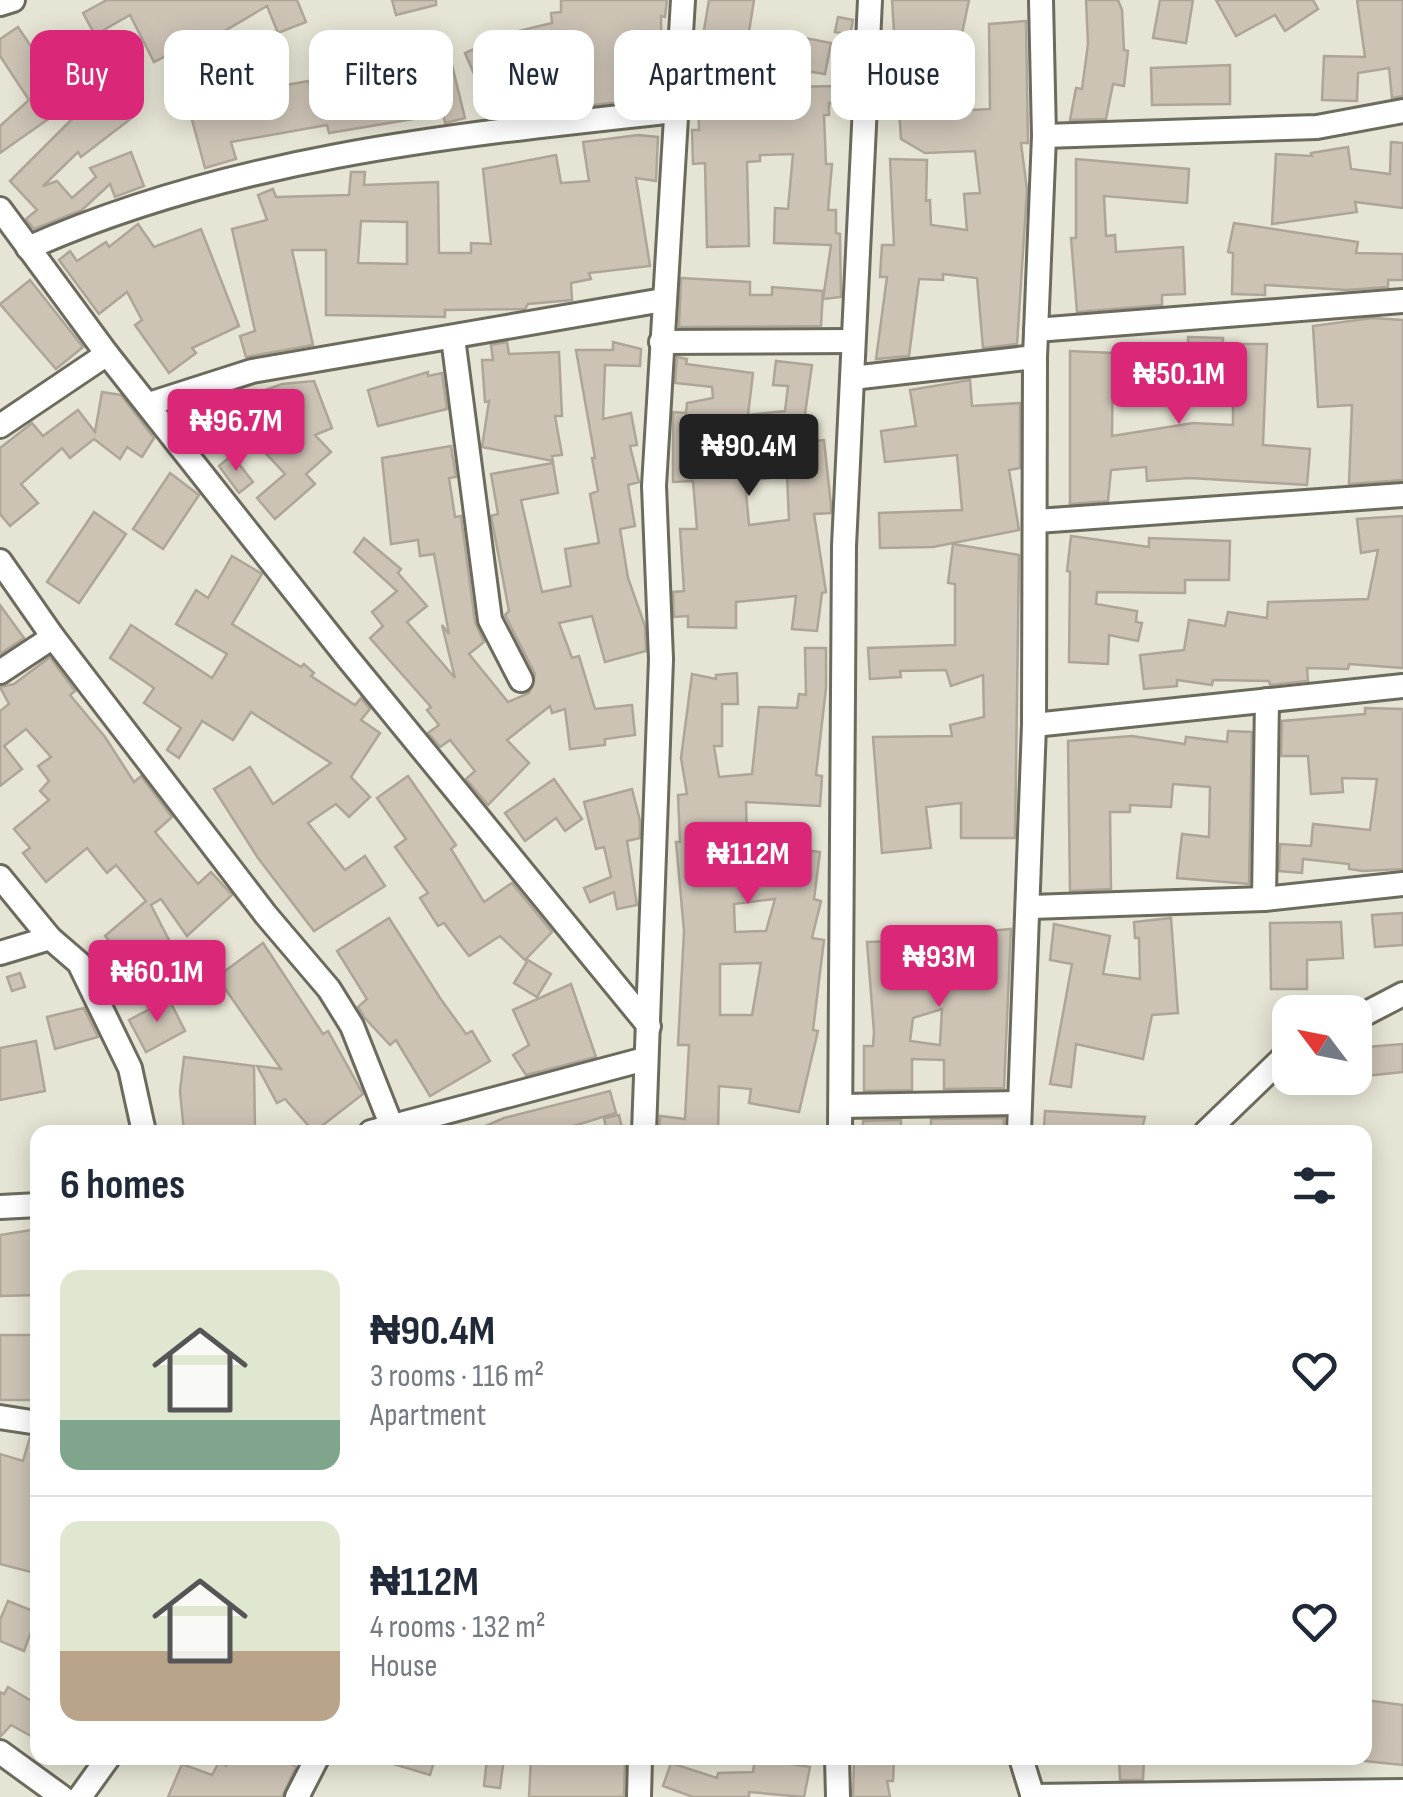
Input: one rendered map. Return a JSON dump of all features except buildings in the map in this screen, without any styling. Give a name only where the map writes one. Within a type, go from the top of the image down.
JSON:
[{"type":"street","points":[[0,4],[13,0]]},
{"type":"street","points":[[681,30],[683,0]]},
{"type":"street","points":[[840,1125],[844,546],[870,0]]},
{"type":"street","points":[[1019,1125],[1034,725],[1035,357],[1044,136],[1041,0]]},
{"type":"street","points":[[1044,136],[1317,127],[1403,110]]},
{"type":"street","points":[[28,248],[104,214],[310,158],[435,137],[614,118]]},
{"type":"street","points":[[644,1125],[662,658],[654,486],[674,120]]},
{"type":"street","points":[[0,209],[107,354],[346,656],[649,1026]]},
{"type":"street","points":[[149,404],[252,371],[663,300]]},
{"type":"street","points":[[1036,330],[1403,301]]},
{"type":"street","points":[[453,338],[490,620],[520,680]]},
{"type":"street","points":[[662,342],[852,342]]},
{"type":"street","points":[[0,426],[107,354]]},
{"type":"street","points":[[852,378],[1035,357]]},
{"type":"street","points":[[1037,521],[1403,495]]},
{"type":"street","points":[[0,561],[53,637],[266,915],[330,989],[352,1026],[392,1125]]},
{"type":"street","points":[[0,672],[53,637]]},
{"type":"street","points":[[1034,725],[1403,686]]},
{"type":"street","points":[[1264,900],[1267,700]]},
{"type":"street","points":[[0,877],[50,938],[79,963],[130,1068],[142,1125]]},
{"type":"street","points":[[1030,907],[1264,900],[1403,884]]},
{"type":"street","points":[[18,900],[7,949],[50,938]]},
{"type":"street","points":[[1372,1010],[1403,994]]},
{"type":"street","points":[[412,1125],[645,1059]]},
{"type":"street","points":[[1213,1125],[1272,1068]]},
{"type":"street","points":[[841,1106],[1018,1103]]},
{"type":"street","points":[[0,1207],[30,1205]]},
{"type":"street","points":[[0,1417],[30,1422]]},
{"type":"street","points":[[0,1752],[62,1797]]},
{"type":"street","points":[[80,1797],[103,1765]]},
{"type":"street","points":[[297,1797],[313,1765]]},
{"type":"street","points":[[640,1765],[640,1797]]},
{"type":"street","points":[[837,1765],[838,1797]]},
{"type":"street","points":[[1023,1765],[1032,1797],[1403,1791]]}]
